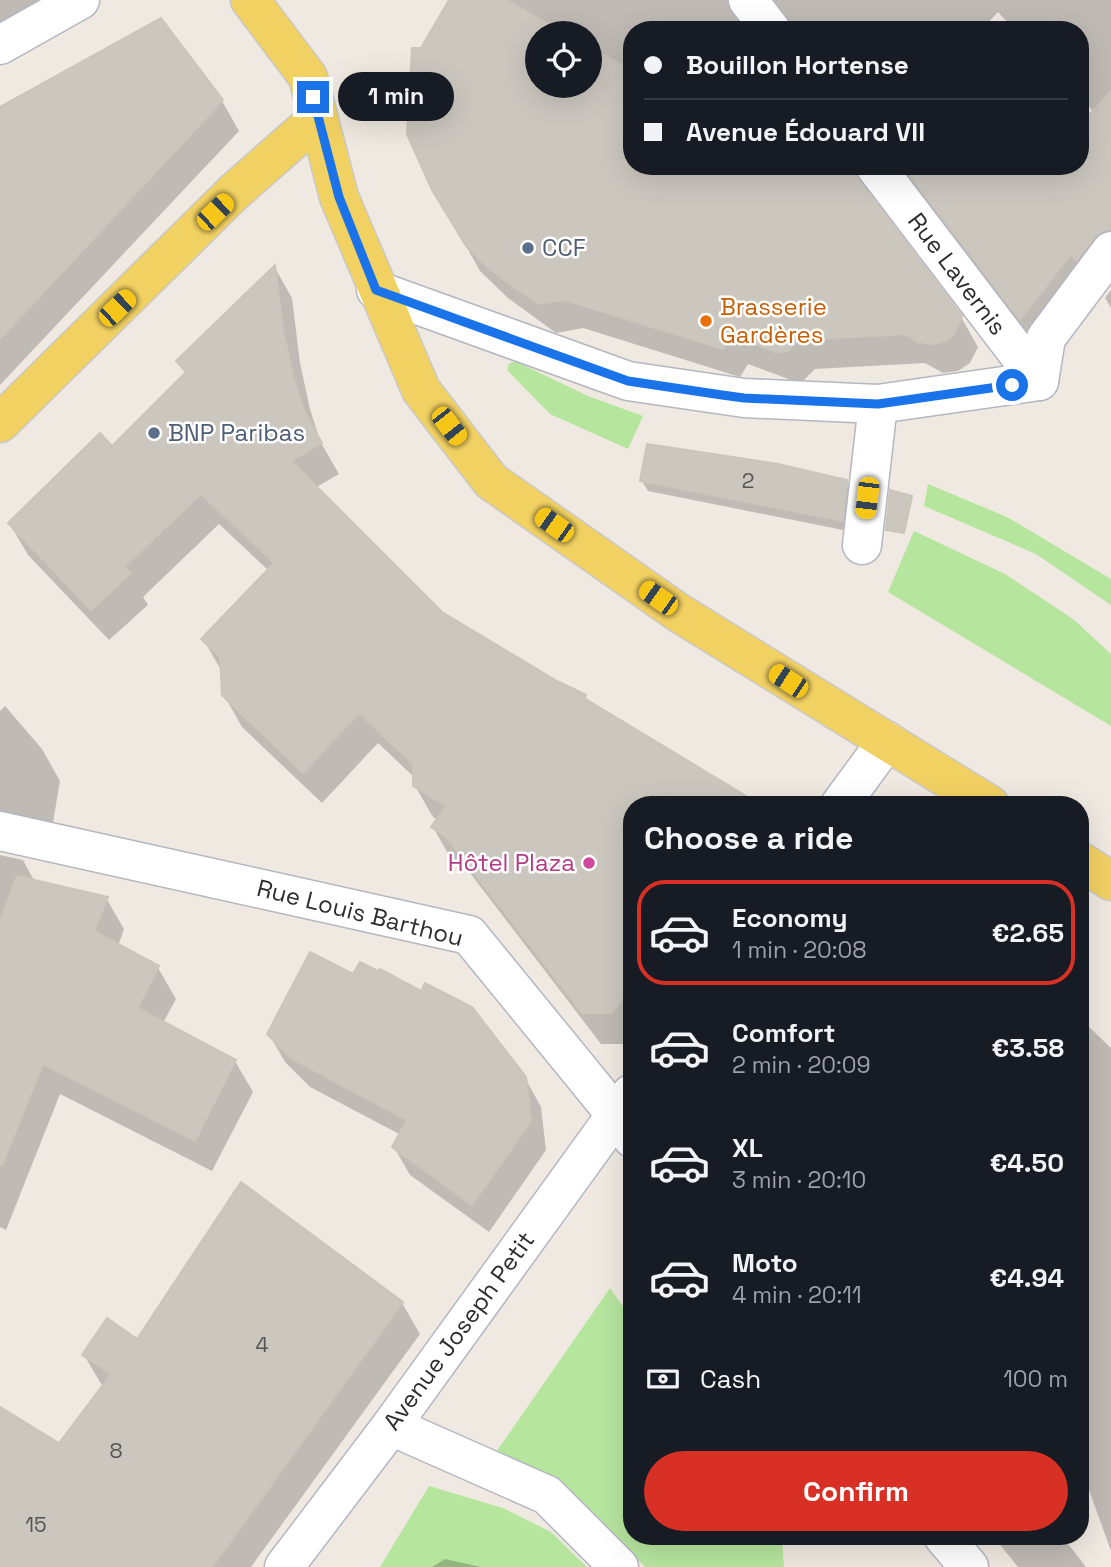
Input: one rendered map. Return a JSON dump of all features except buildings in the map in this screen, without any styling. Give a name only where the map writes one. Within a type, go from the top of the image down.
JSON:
[{"type":"main road","points":[[250,0],[308,77],[339,197],[376,290],[421,390],[491,481],[679,613],[976,796]]},
{"type":"main road","points":[[0,423],[234,192],[318,118]]},
{"type":"main road","points":[[1089,867],[1111,881]]},
{"type":"street","points":[[0,45],[80,0]]},
{"type":"street","points":[[748,0],[764,21]]},
{"type":"street","name":"Rue Lavernis","points":[[882,175],[1039,381]]},
{"type":"street","points":[[376,290],[628,381],[744,398],[878,404],[1039,381],[1046,338],[1111,251]]},
{"type":"street","points":[[862,545],[878,404]]},
{"type":"street","points":[[847,796],[887,741]]},
{"type":"street","name":"Rue Louis Barthou","points":[[0,831],[469,935],[623,1112]]},
{"type":"street","name":"Avenue Joseph Petit","points":[[284,1567],[623,1119]]},
{"type":"street","points":[[391,1426],[547,1495],[619,1567]]},
{"type":"street","points":[[951,1545],[969,1567]]},
{"type":"green space","points":[[515,361],[588,396],[643,416],[628,449],[550,414],[507,370],[509,364]]},
{"type":"green space","points":[[928,484],[1007,517],[1111,579],[1111,605],[1036,554],[924,506]]},
{"type":"green space","points":[[914,531],[1005,574],[1073,619],[1111,654],[1111,726],[888,592]]},
{"type":"green space","points":[[610,1288],[623,1306],[623,1545],[565,1487],[492,1458]]},
{"type":"green space","points":[[429,1486],[503,1508],[551,1532],[587,1567],[380,1567]]},
{"type":"green space","points":[[623,1545],[783,1545],[784,1567],[645,1567]]},
{"type":"place","name":"CCF","points":[[528,248]]},
{"type":"place","name":"Brasserie Gardères","points":[[706,321]]},
{"type":"place","name":"BNP Paribas","points":[[154,433]]},
{"type":"place","name":"Hôtel Plaza","points":[[589,863]]},
{"type":"route","points":[[313,97],[339,197],[376,290],[628,381],[744,398],[878,404],[1012,385]]}]
